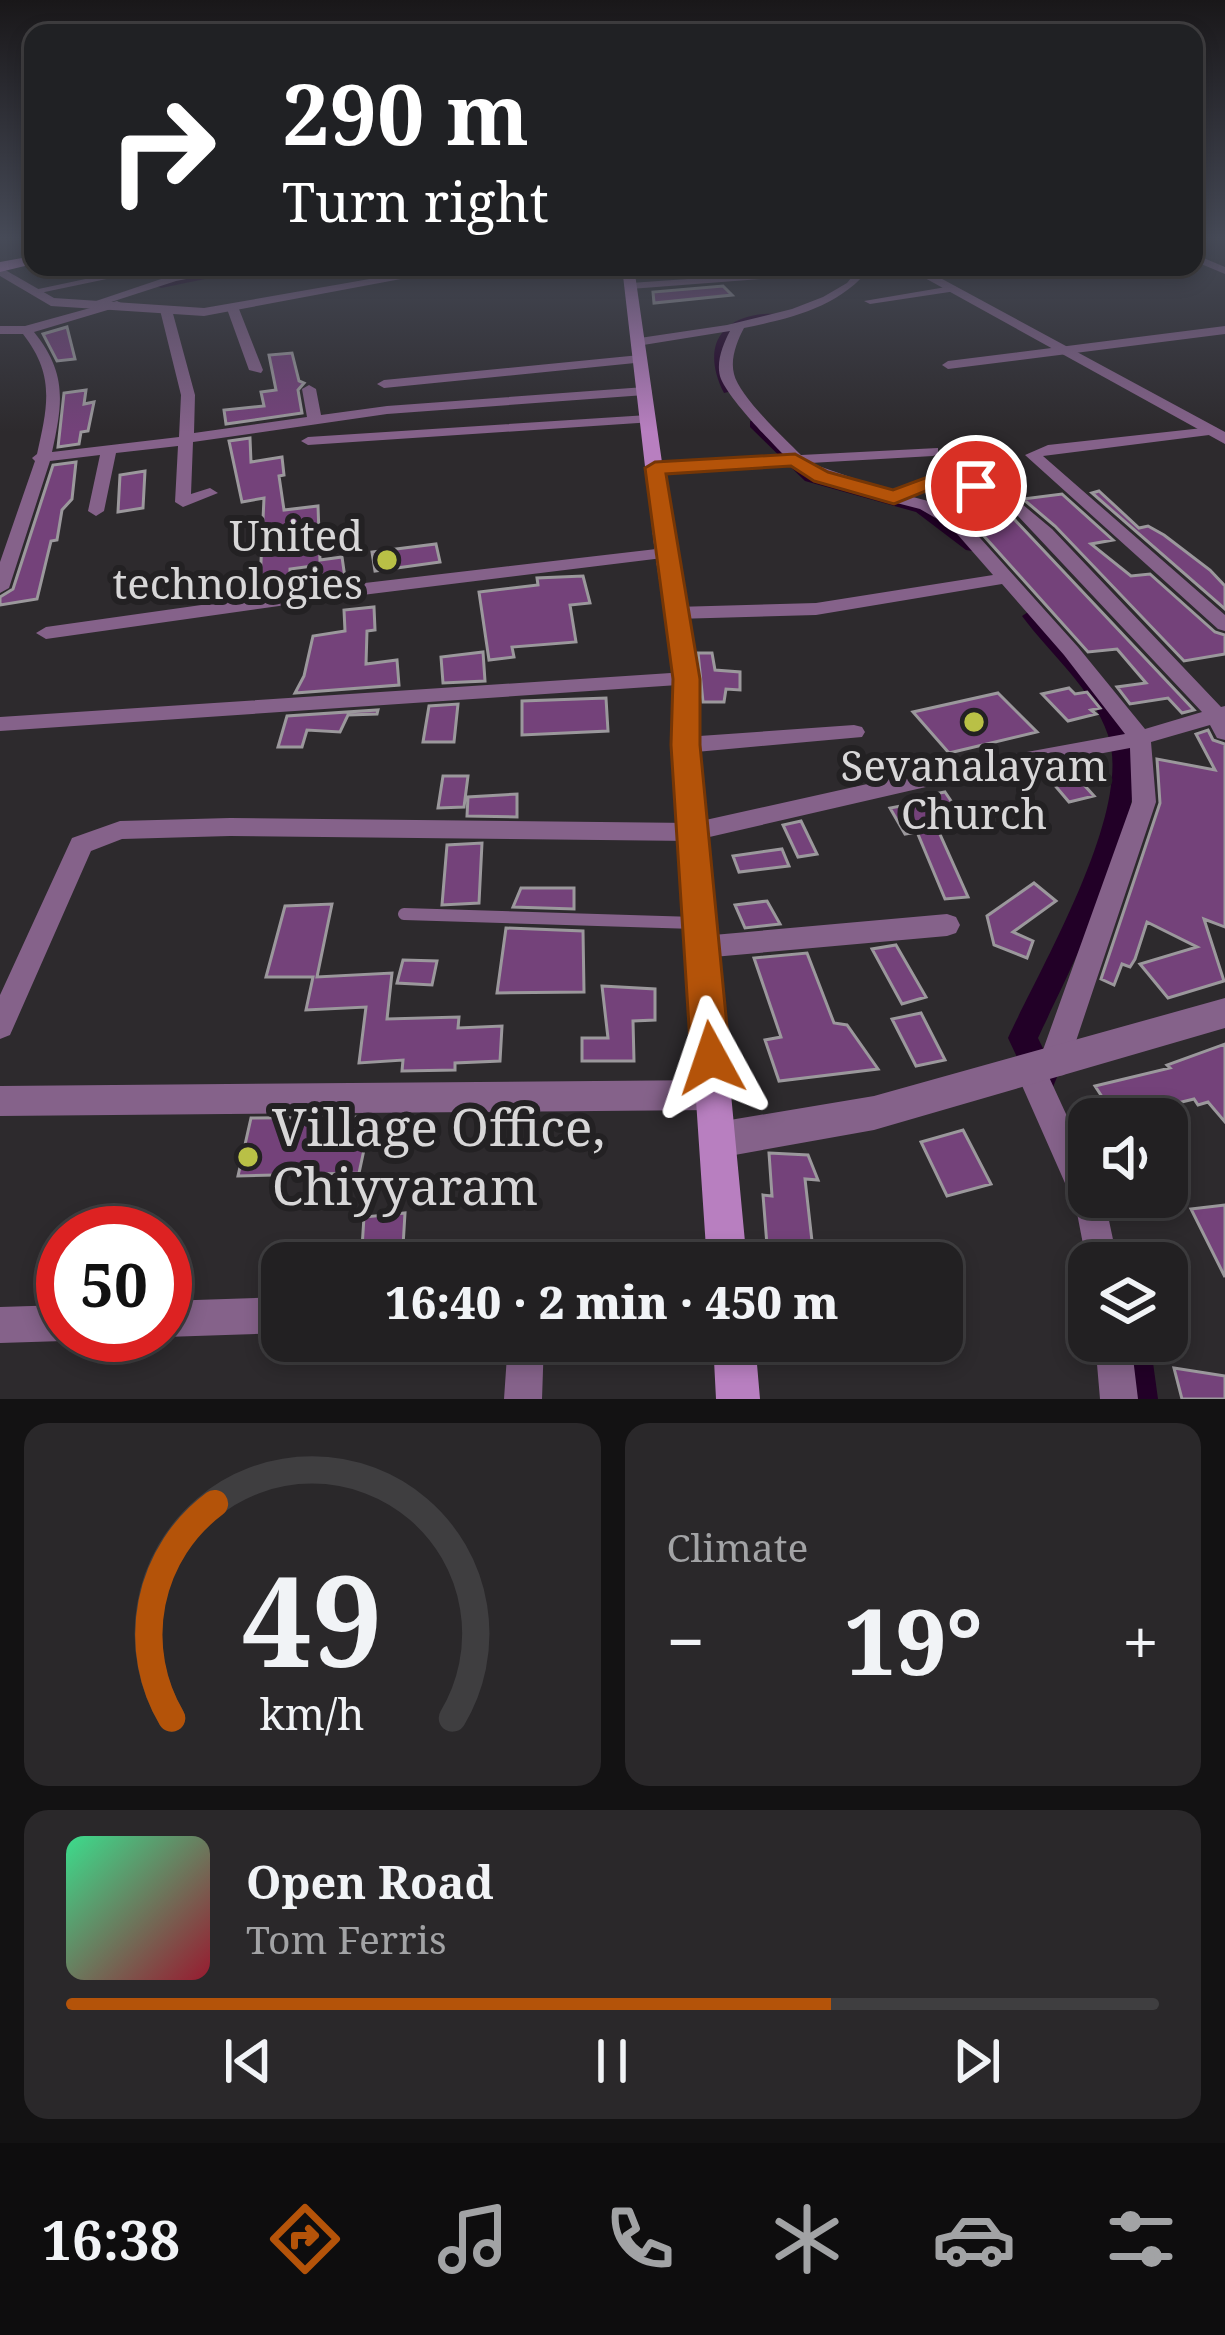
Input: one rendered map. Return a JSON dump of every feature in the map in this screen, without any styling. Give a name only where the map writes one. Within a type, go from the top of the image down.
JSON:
[{"type":"main road","points":[[632,301],[686,679],[685,745],[725,1242]]},
{"type":"main road","points":[[735,1362],[738,1399]]},
{"type":"street","points":[[50,301],[166,310],[233,309],[275,301]]},
{"type":"street","points":[[0,330],[26,330],[113,301]]},
{"type":"street","points":[[386,410],[383,378],[638,350],[737,323],[787,317],[823,301]]},
{"type":"street","points":[[973,301],[1218,435]]},
{"type":"street","points":[[233,309],[256,370]]},
{"type":"street","points":[[166,310],[188,395],[182,502],[210,493]]},
{"type":"street","points":[[737,323],[724,364],[728,379],[787,460],[821,477],[926,505],[957,523],[1008,578],[1126,741],[1144,802],[1042,1068],[1093,1207],[1098,1242]]},
{"type":"street","points":[[0,588],[40,458],[53,377],[44,354],[26,330]]},
{"type":"street","points":[[948,365],[1225,330]]},
{"type":"street","points":[[309,389],[315,421]]},
{"type":"street","points":[[40,458],[386,410],[645,391]]},
{"type":"street","points":[[308,441],[649,419]]},
{"type":"street","points":[[1218,435],[1048,449],[1033,455],[1225,625]]},
{"type":"street","points":[[96,511],[110,449]]},
{"type":"street","points":[[655,468],[933,451]]},
{"type":"street","points":[[0,1026],[80,845],[96,836],[120,830],[230,827],[692,832],[939,776],[1222,720],[1129,615],[1040,526],[998,495],[976,486],[925,484],[894,497]]},
{"type":"street","points":[[46,633],[665,553]]},
{"type":"street","points":[[675,613],[816,609],[1008,578]]},
{"type":"street","points":[[0,724],[686,679]]},
{"type":"street","points":[[685,745],[854,732]]},
{"type":"street","points":[[701,935],[947,925]]},
{"type":"street","points":[[718,1140],[874,1113],[1042,1068],[1224,1011]]},
{"type":"street","points":[[0,1101],[714,1095]]},
{"type":"street","points":[[192,1318],[261,1316]]},
{"type":"street","points":[[0,1325],[36,1324]]},
{"type":"street","points":[[523,1399],[525,1362]]},
{"type":"street","points":[[1115,1362],[1119,1399]]},
{"type":"lane","points":[[404,914],[701,935]]},
{"type":"building","points":[[67,327],[75,359],[57,361],[43,334]]},
{"type":"building","points":[[292,353],[299,381],[304,383],[298,390],[302,413],[226,424],[224,410],[264,406],[261,392],[276,390],[269,355]]},
{"type":"building","points":[[86,390],[84,404],[94,402],[88,431],[81,432],[79,444],[58,447],[64,393]]},
{"type":"building","points":[[250,438],[251,462],[282,457],[284,475],[279,476],[284,510],[318,506],[320,560],[342,557],[345,578],[321,577],[320,565],[290,569],[290,579],[260,583],[264,498],[242,502],[229,441]]},
{"type":"building","points":[[76,462],[72,499],[62,510],[57,540],[51,541],[37,599],[0,605],[0,597],[13,589],[53,465]]},
{"type":"building","points":[[145,471],[143,508],[118,512],[120,475]]},
{"type":"building","points":[[1099,491],[1139,528],[1148,526],[1164,535],[1210,570],[1225,586],[1225,609],[1092,493]]},
{"type":"building","points":[[1062,494],[1113,540],[1091,544],[1131,576],[1150,574],[1215,632],[1225,635],[1225,654],[1184,661],[1055,526],[1023,499]]},
{"type":"building","points":[[997,508],[1014,519],[1194,710],[1182,713],[1168,698],[1130,704],[1117,687],[1146,683],[1117,649],[1088,652],[966,516]]},
{"type":"building","points":[[436,544],[440,562],[375,571],[372,552]]},
{"type":"building","points":[[583,576],[590,603],[570,605],[576,642],[512,647],[514,657],[489,660],[479,592],[538,585],[537,578]]},
{"type":"building","points":[[374,607],[375,630],[367,631],[366,664],[397,660],[399,685],[295,693],[313,636],[345,631],[344,610]]},
{"type":"building","points":[[483,652],[485,681],[443,683],[441,657]]},
{"type":"building","points":[[698,653],[712,653],[715,670],[740,672],[740,690],[726,689],[724,702],[703,702]]},
{"type":"building","points":[[1069,688],[1075,694],[1087,692],[1100,708],[1091,710],[1096,714],[1068,721],[1042,694]]},
{"type":"building","name":"Sevanalayam Church","points":[[998,693],[1037,732],[949,753],[913,712]]},
{"type":"building","points":[[606,698],[608,731],[522,735],[522,701]]},
{"type":"building","points":[[458,704],[454,742],[423,742],[429,706]]},
{"type":"building","points":[[378,710],[377,714],[348,715],[340,732],[307,730],[302,747],[278,747],[287,716]]},
{"type":"building","points":[[1208,730],[1213,740],[1225,744],[1225,927],[1204,919],[1224,981],[1168,998],[1140,964],[1197,947],[1147,922],[1135,959],[1130,967],[1122,964],[1114,985],[1101,979],[1160,803],[1157,759],[1215,770],[1196,734]]},
{"type":"building","points":[[1066,765],[1094,796],[1069,802],[1041,769]]},
{"type":"building","points":[[443,776],[468,776],[464,807],[438,808]]},
{"type":"building","points":[[945,792],[968,826],[939,832],[968,897],[945,899],[917,832],[905,834],[890,808]]},
{"type":"building","points":[[517,794],[517,817],[467,816],[468,797]]},
{"type":"building","points":[[801,821],[817,854],[798,857],[783,825]]},
{"type":"building","points":[[482,843],[479,903],[442,905],[447,845]]},
{"type":"building","points":[[782,849],[789,866],[739,872],[733,856]]},
{"type":"building","points":[[1034,883],[1056,901],[1013,932],[1033,941],[1027,958],[994,945],[987,916]]},
{"type":"building","points":[[521,888],[574,888],[574,909],[513,907]]},
{"type":"building","points":[[767,901],[780,924],[745,928],[735,905]]},
{"type":"building","points":[[332,904],[317,977],[392,973],[387,1019],[459,1017],[458,1028],[502,1026],[500,1061],[455,1063],[455,1070],[402,1071],[403,1060],[359,1063],[366,1007],[306,1010],[313,977],[266,977],[285,906]]},
{"type":"building","points":[[506,928],[583,931],[584,992],[497,993]]},
{"type":"building","points":[[896,945],[926,997],[902,1004],[872,949]]},
{"type":"building","points":[[807,953],[834,1023],[847,1025],[878,1069],[779,1081],[765,1040],[781,1037],[754,958]]},
{"type":"building","points":[[403,960],[437,961],[432,985],[397,983]]},
{"type":"building","points":[[602,986],[655,989],[655,1020],[633,1021],[634,1061],[582,1061],[582,1038],[608,1038]]},
{"type":"building","points":[[921,1013],[945,1060],[916,1066],[892,1019]]},
{"type":"building","points":[[1225,1044],[1225,1122],[1208,1102],[1103,1098],[1095,1086],[1170,1068],[1167,1065]]},
{"type":"building","points":[[371,1117],[359,1173],[238,1176],[251,1118]]},
{"type":"building","points":[[963,1130],[991,1184],[947,1196],[921,1142]]},
{"type":"building","points":[[769,1153],[808,1155],[818,1180],[805,1179],[812,1242],[767,1242],[763,1195],[772,1196]]},
{"type":"building","points":[[1225,1205],[1225,1277],[1191,1209]]},
{"type":"building","points":[[405,1213],[403,1242],[362,1242],[364,1217]]},
{"type":"building","points":[[1174,1368],[1225,1376],[1225,1399],[1182,1399]]},
{"type":"waterway","points":[[729,390],[721,361],[728,332],[744,320],[775,317]]},
{"type":"waterway","points":[[755,424],[811,478],[922,509],[972,546]]},
{"type":"waterway","points":[[1031,616],[1099,697],[1124,753],[1124,781],[1104,855],[1023,1038],[1042,1077]]},
{"type":"waterway","points":[[1135,1362],[1139,1399]]},
{"type":"place","name":"United technologies","points":[[387,560]]},
{"type":"place","name":"Sevanalayam Church","points":[[974,722]]},
{"type":"place","name":"Village Office, Chiyyaram","points":[[248,1157]]},
{"type":"route","points":[[711,1058],[685,745],[686,679],[655,468],[795,460],[821,477],[894,497],[925,484],[976,486]]}]
